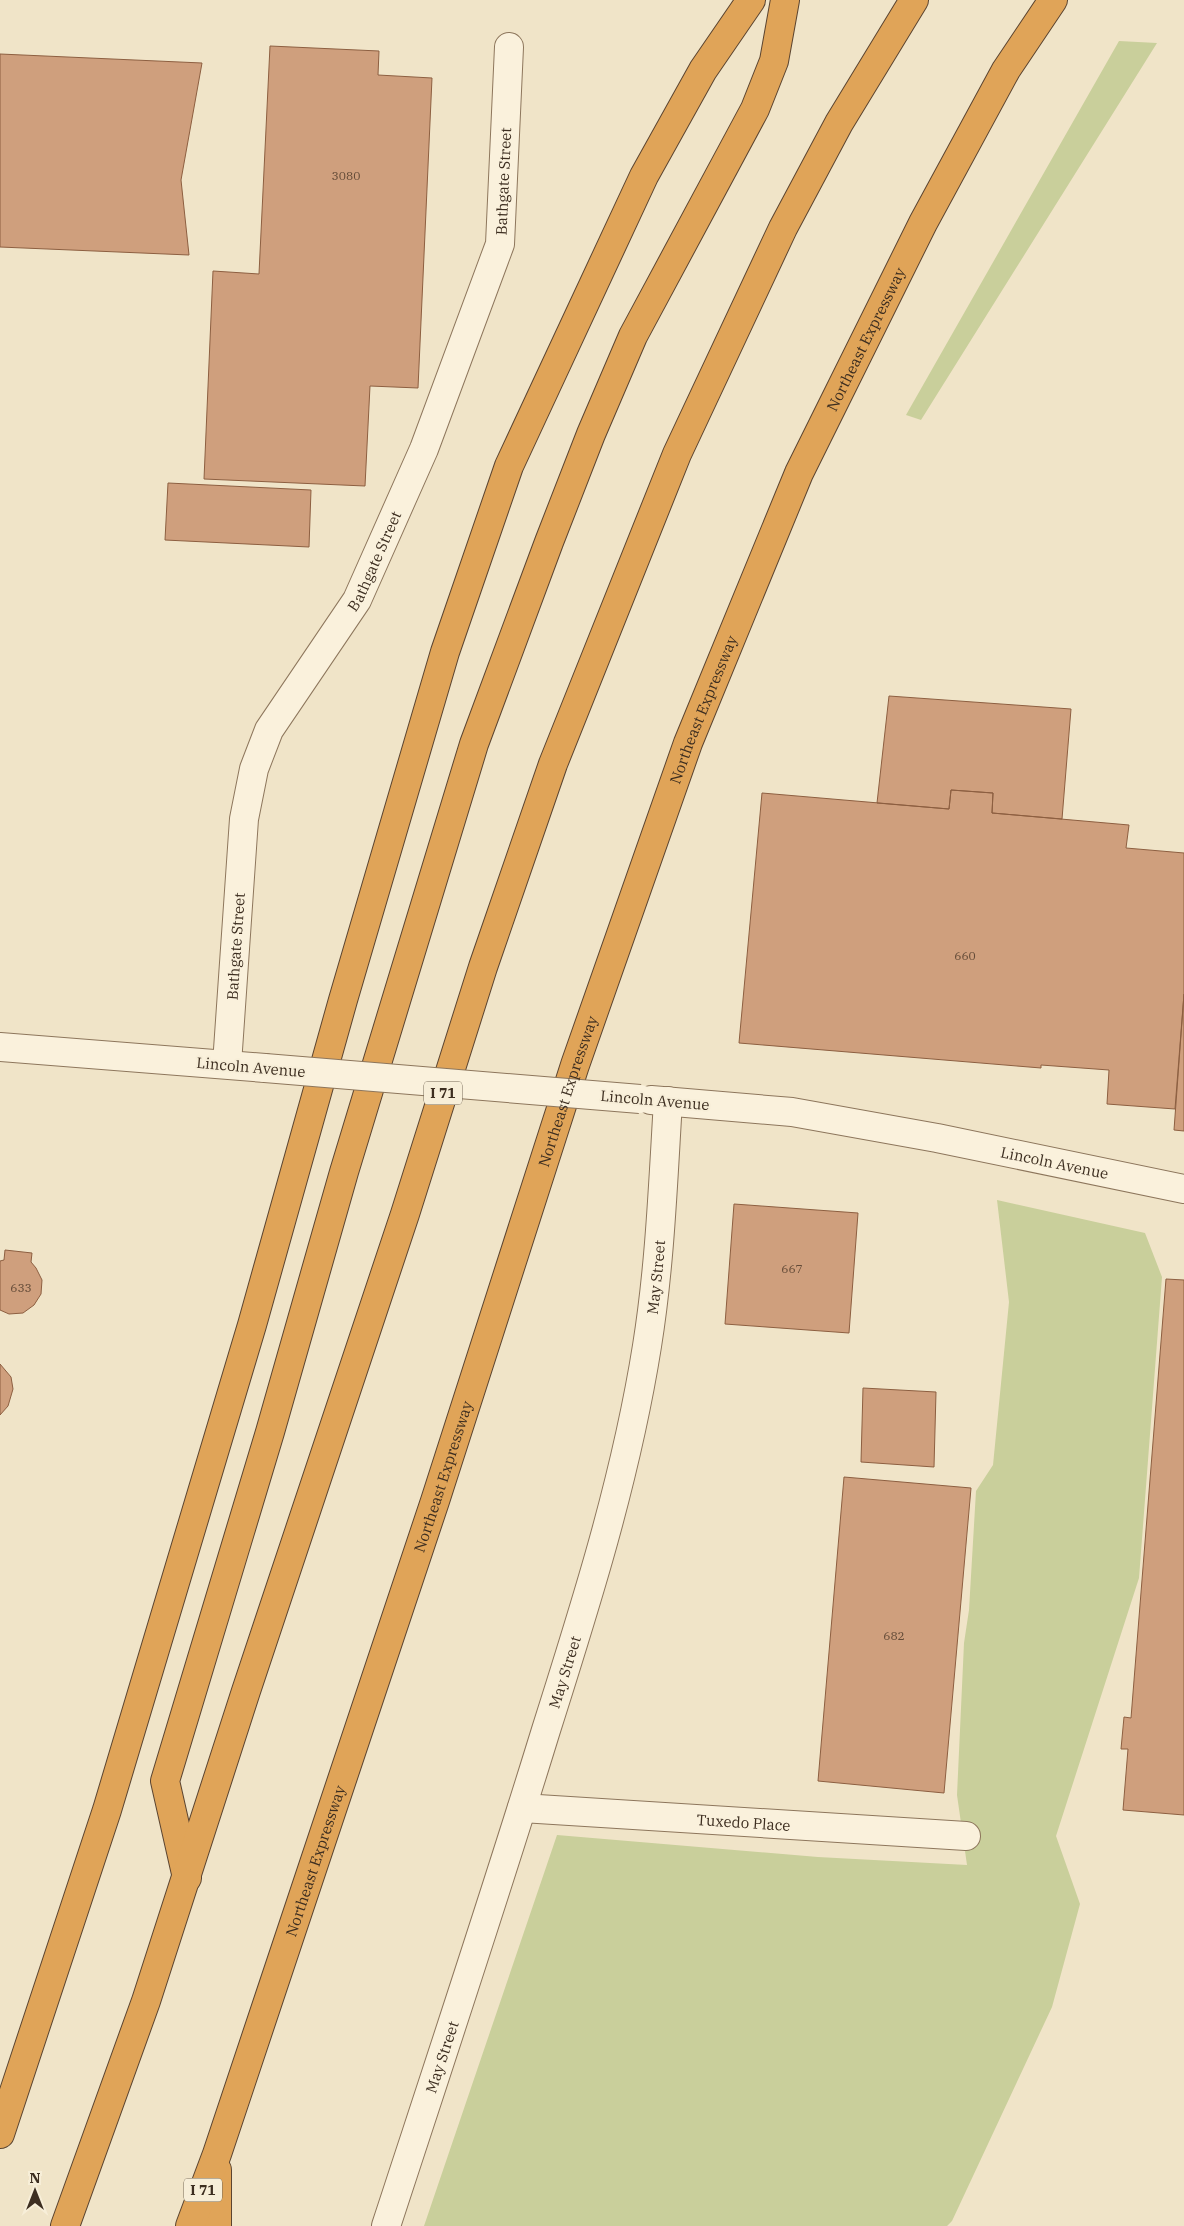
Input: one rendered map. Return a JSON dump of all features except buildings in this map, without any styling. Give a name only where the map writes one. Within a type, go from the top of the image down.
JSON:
[{"type":"highway","points":[[0,2134],[107,1810],[252,1325],[340,1009],[445,652],[509,466],[644,176],[703,70],[751,0]]},
{"type":"highway","points":[[187,1879],[164,1781],[270,1432],[344,1172],[474,744],[552,532],[633,336],[755,109],[774,60],[785,0]]},
{"type":"highway","name":"I 71","points":[[65,2226],[146,2001],[187,1879],[246,1691],[405,1214],[483,966],[552,764],[677,454],[783,228],[840,123],[914,0]]},
{"type":"highway","name":"Northeast Expressway","points":[[190,2226],[217,2154],[435,1501],[575,1065],[688,743],[798,473],[923,223],[1006,70],[1053,0]]},
{"type":"highway","points":[[217,2154],[217,2226]]},
{"type":"street","name":"Bathgate Street","points":[[227,1064],[244,819],[254,769],[269,730],[357,600],[424,449],[500,244],[509,47]]},
{"type":"street","name":"Lincoln Avenue","points":[[0,1047],[227,1064],[792,1112],[937,1138],[1184,1188]]},
{"type":"street","name":"May Street","points":[[386,2226],[522,1808],[599,1562],[627,1454],[648,1345],[660,1234],[668,1101]]},
{"type":"street","name":"Tuxedo Place","points":[[522,1808],[966,1836]]},
{"type":"green space","points":[[1119,41],[1157,43],[921,420],[906,415]]},
{"type":"green space","points":[[997,1200],[1145,1233],[1162,1277],[1139,1578],[1056,1836],[1080,1904],[1052,2007],[952,2221],[947,2226],[424,2226],[557,1835],[818,1857],[967,1865],[957,1795],[964,1643],[969,1610],[976,1491],[993,1465],[1009,1302]]}]
